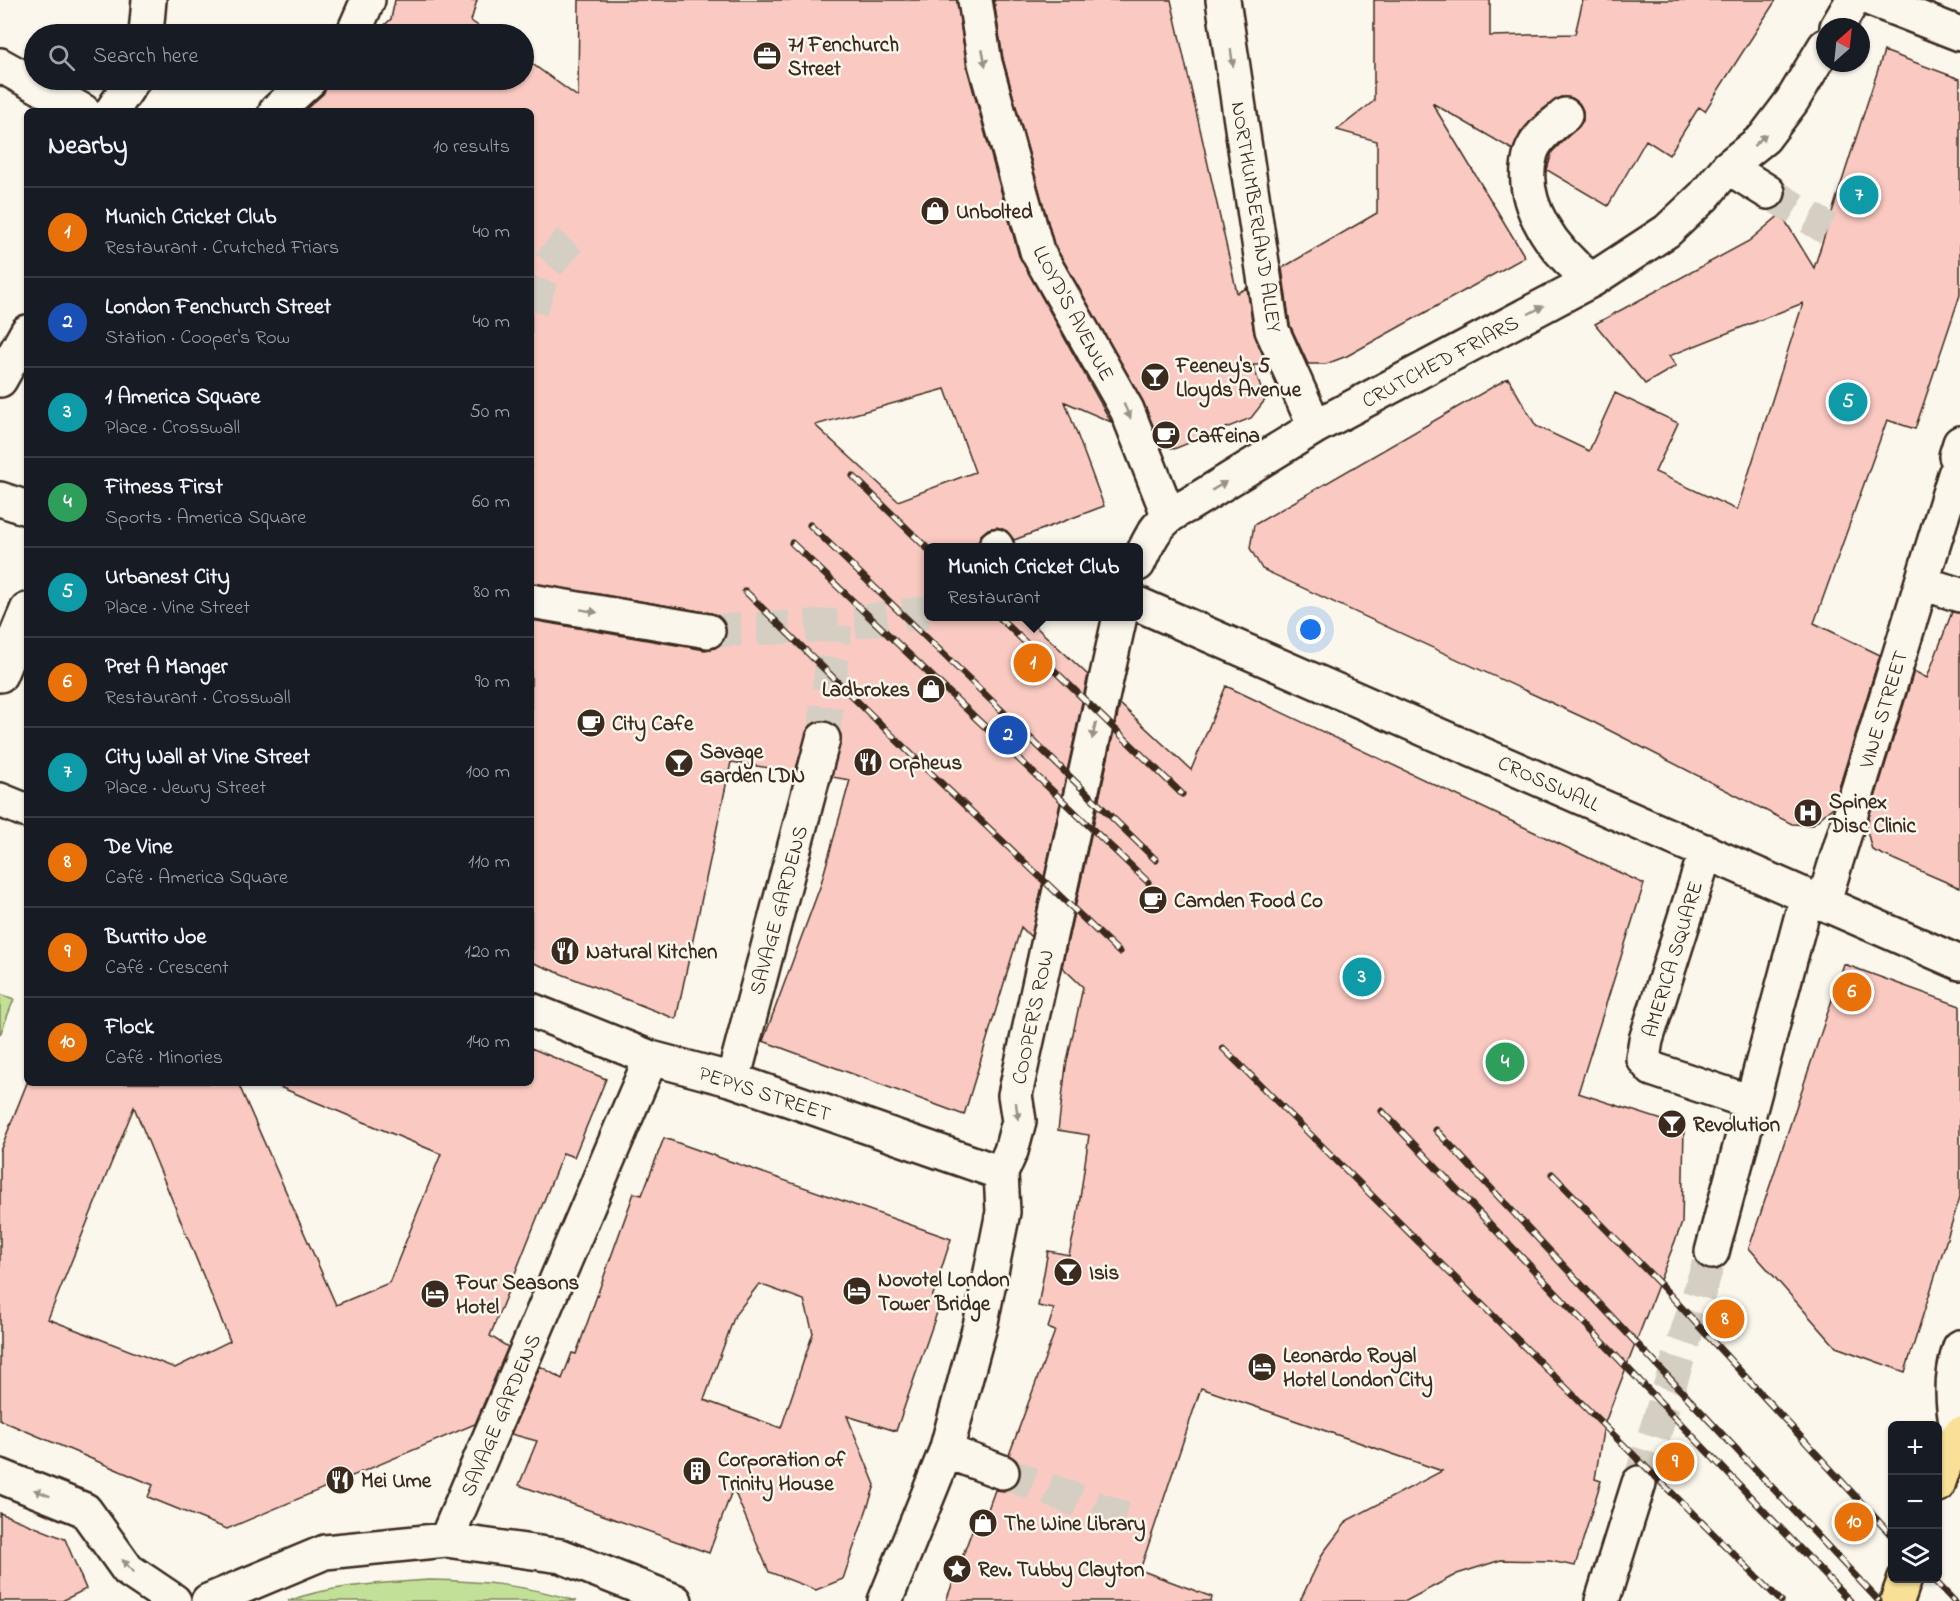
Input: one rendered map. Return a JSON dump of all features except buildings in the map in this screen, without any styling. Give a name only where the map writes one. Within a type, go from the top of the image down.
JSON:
[{"type":"highway","points":[[1941,1475],[1951,1446],[1959,1435]]},
{"type":"highway","points":[[1897,1601],[1903,1583]]},
{"type":"street","points":[[147,24],[149,0]]},
{"type":"street","points":[[357,24],[368,0]]},
{"type":"street","name":"LLOYD'S AVENUE","points":[[975,0],[985,63],[1037,251],[1127,410],[1168,514]]},
{"type":"street","name":"NORTHUMBERLAND ALLEY","points":[[1223,0],[1272,330],[1315,428]]},
{"type":"street","points":[[1842,18],[1853,0]]},
{"type":"street","points":[[1873,0],[1960,34]]},
{"type":"street","name":"CRUTCHED FRIARS","points":[[1168,514],[1188,505],[1315,428],[1592,280],[1667,231],[1704,196],[1728,167],[1764,138],[1792,101],[1816,61]]},
{"type":"street","points":[[0,65],[24,78]]},
{"type":"street","points":[[45,90],[78,108]]},
{"type":"street","points":[[114,108],[127,90]]},
{"type":"street","points":[[279,108],[299,90]]},
{"type":"street","points":[[1565,115],[1545,132],[1532,152],[1528,180],[1531,199],[1541,223],[1556,244],[1572,265],[1592,280]]},
{"type":"street","points":[[1728,167],[1768,192]]},
{"type":"street","points":[[0,380],[24,338]]},
{"type":"street","name":"VINE STREET","points":[[1815,900],[1922,583],[1957,458]]},
{"type":"street","points":[[0,499],[24,507]]},
{"type":"street","points":[[1143,554],[1156,528],[1168,514]]},
{"type":"street","points":[[1922,583],[1960,595]]},
{"type":"street","points":[[534,602],[708,631]]},
{"type":"street","name":"CROSSWALL","points":[[1143,606],[1960,963]]},
{"type":"street","points":[[0,675],[24,617]]},
{"type":"street","name":"COOPER'S ROW","points":[[885,1601],[946,1451],[981,1322],[1003,1212],[1000,1173],[1011,1150],[1019,1121],[1015,1095],[1119,621]]},
{"type":"street","name":"SAVAGE GARDENS","points":[[733,1080],[823,739]]},
{"type":"street","points":[[0,800],[24,810]]},
{"type":"street","name":"AMERICA SQUARE","points":[[1706,851],[1646,1040],[1643,1058],[1652,1069],[1750,1102]]},
{"type":"street","points":[[1712,1252],[1750,1102],[1815,900]]},
{"type":"street","name":"PEPYS STREET","points":[[534,1011],[651,1058],[733,1080],[1000,1173]]},
{"type":"street","name":"SAVAGE GARDENS","points":[[446,1540],[651,1058]]},
{"type":"street","points":[[1959,1435],[1951,1399],[1952,1378],[1960,1347]]},
{"type":"street","points":[[946,1451],[1002,1472]]},
{"type":"street","points":[[0,1476],[85,1510],[128,1570],[174,1601]]},
{"type":"street","points":[[1602,1601],[1639,1483]]},
{"type":"street","points":[[208,1601],[325,1552],[446,1540],[561,1556],[675,1601]]},
{"type":"green space","points":[[0,994],[14,999],[0,1035]]},
{"type":"green space","points":[[429,1580],[503,1585],[540,1591],[576,1601],[288,1601],[340,1588]]},
{"type":"tunnel","points":[[1768,192],[1828,229]]},
{"type":"tunnel","points":[[534,301],[546,267],[578,230]]},
{"type":"tunnel","points":[[708,631],[836,625],[924,613]]},
{"type":"tunnel","points":[[823,739],[836,625]]},
{"type":"tunnel","points":[[1639,1483],[1712,1252]]},
{"type":"tunnel","points":[[1002,1472],[1137,1523]]},
{"type":"railway","points":[[853,476],[924,545]]},
{"type":"railway","points":[[810,525],[1156,860]]},
{"type":"railway","points":[[792,543],[1148,882]]},
{"type":"railway","points":[[745,591],[919,762],[1119,952]]},
{"type":"railway","points":[[1003,621],[1182,794]]},
{"type":"railway","points":[[1223,1048],[1781,1601]]},
{"type":"railway","points":[[1382,1111],[1850,1601]]},
{"type":"railway","points":[[1436,1130],[1879,1601]]},
{"type":"railway","points":[[1552,1174],[1659,1283],[1888,1532]]},
{"type":"railway","points":[[1937,1583],[1954,1601]]},
{"type":"place","name":"71 Fenchurch Street","points":[[767,56]]},
{"type":"place","name":"City Wall at Vine Street","points":[[1859,195]]},
{"type":"place","name":"Unbolted","points":[[935,211]]},
{"type":"place","name":"Feeney's 5 Lloyds Avenue","points":[[1155,377]]},
{"type":"place","name":"Urbanest City","points":[[1848,402]]},
{"type":"place","name":"Caffeina","points":[[1166,435]]},
{"type":"place","name":"Munich Cricket Club","points":[[1033,663]]},
{"type":"place","name":"Ladbrokes","points":[[931,689]]},
{"type":"place","name":"City Cafe","points":[[591,723]]},
{"type":"place","name":"London Fenchurch Street","points":[[1008,735]]},
{"type":"place","name":"Orpheus","points":[[868,762]]},
{"type":"place","name":"Savage Garden LDN","points":[[679,763]]},
{"type":"place","name":"Spinex Disc Clinic","points":[[1808,813]]},
{"type":"place","name":"Camden Food Co","points":[[1153,900]]},
{"type":"place","name":"Natural Kitchen","points":[[565,951]]},
{"type":"place","name":"1 America Square","points":[[1362,977]]},
{"type":"place","name":"Pret A Manger","points":[[1852,992]]},
{"type":"place","name":"Fitness First","points":[[1505,1062]]},
{"type":"place","name":"Revolution","points":[[1672,1124]]},
{"type":"place","name":"Isis","points":[[1068,1272]]},
{"type":"place","name":"Novotel London Tower Bridge","points":[[857,1291]]},
{"type":"place","name":"Four Seasons Hotel","points":[[435,1294]]},
{"type":"place","name":"De Vine","points":[[1725,1319]]},
{"type":"place","name":"Leonardo Royal Hotel London City","points":[[1262,1367]]},
{"type":"place","name":"Burrito Joe","points":[[1675,1462]]},
{"type":"place","name":"Corporation of Trinity House","points":[[697,1471]]},
{"type":"place","name":"Mei Ume","points":[[340,1480]]},
{"type":"place","name":"Flock","points":[[1854,1522]]},
{"type":"place","name":"The Wine Library","points":[[983,1523]]},
{"type":"place","name":"Rev. Tubby Clayton","points":[[957,1569]]}]
